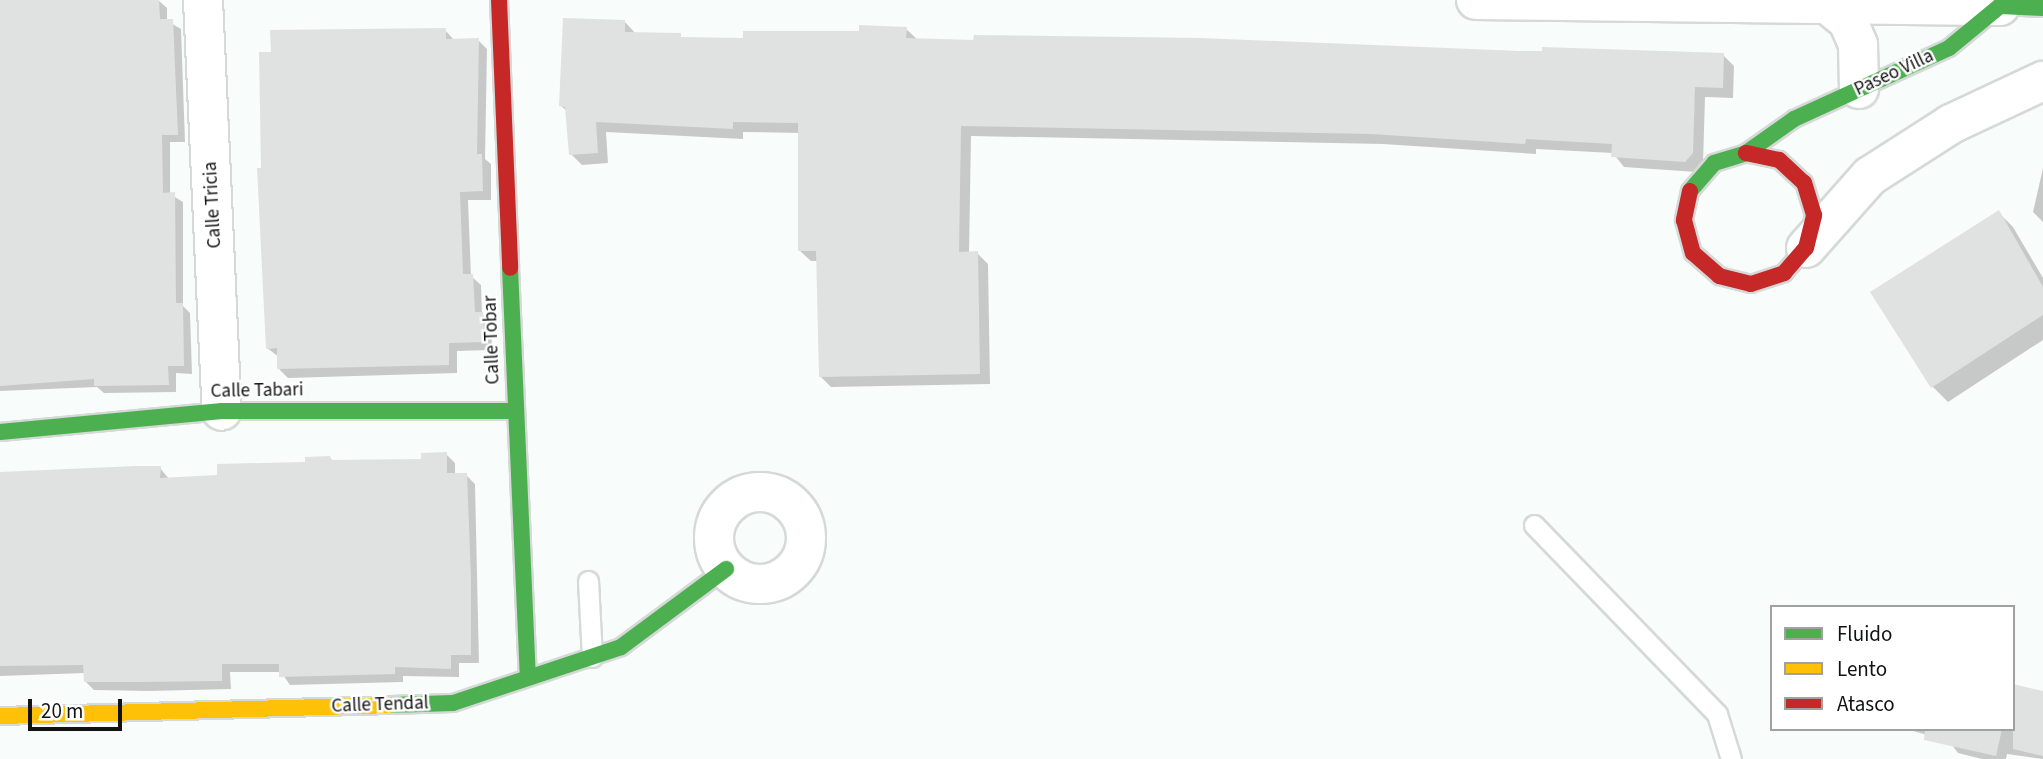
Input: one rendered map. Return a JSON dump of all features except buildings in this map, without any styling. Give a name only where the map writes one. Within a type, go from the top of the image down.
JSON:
[{"type":"street","name":"Calle Tricia","points":[[203,0],[222,411]]},
{"type":"street","name":"Calle Tobar","points":[[499,0],[528,678]]},
{"type":"street","points":[[1476,0],[2043,8]]},
{"type":"street","points":[[1827,4],[1848,21],[1858,45],[1859,89]]},
{"type":"street","name":"Paseo Villa","points":[[2000,6],[1949,48],[1794,119],[1746,153],[1714,163],[1691,188],[1684,220],[1693,253],[1718,276],[1751,284],[1784,273],[1870,176],[1951,124],[2043,81]]},
{"type":"street","points":[[1746,153],[1779,160],[1804,183],[1814,215],[1806,248]]},
{"type":"street","name":"Calle Tabari","points":[[0,432],[222,411],[516,411]]},
{"type":"street","name":"Calle Tendal","points":[[0,716],[453,703],[621,647],[726,569]]},
{"type":"lane","points":[[1534,525],[1717,714],[1731,759]]},
{"type":"lane","points":[[588,581],[592,657]]},
{"type":"traffic: fast","points":[[1690,191],[1714,163],[1746,153],[1794,119],[1949,48],[2000,6],[2043,8]]},
{"type":"traffic: fast","points":[[510,268],[528,678]]},
{"type":"traffic: fast","points":[[0,432],[222,411],[516,411]]},
{"type":"traffic: fast","points":[[390,705],[453,703],[621,647],[726,569]]},
{"type":"traffic: slow","points":[[0,716],[390,705]]},
{"type":"traffic: jam","points":[[499,0],[510,268]]},
{"type":"traffic: jam","points":[[1690,191],[1684,220],[1693,253],[1719,276],[1751,284],[1784,273],[1806,248],[1814,215],[1804,183],[1779,160],[1746,153]]}]
